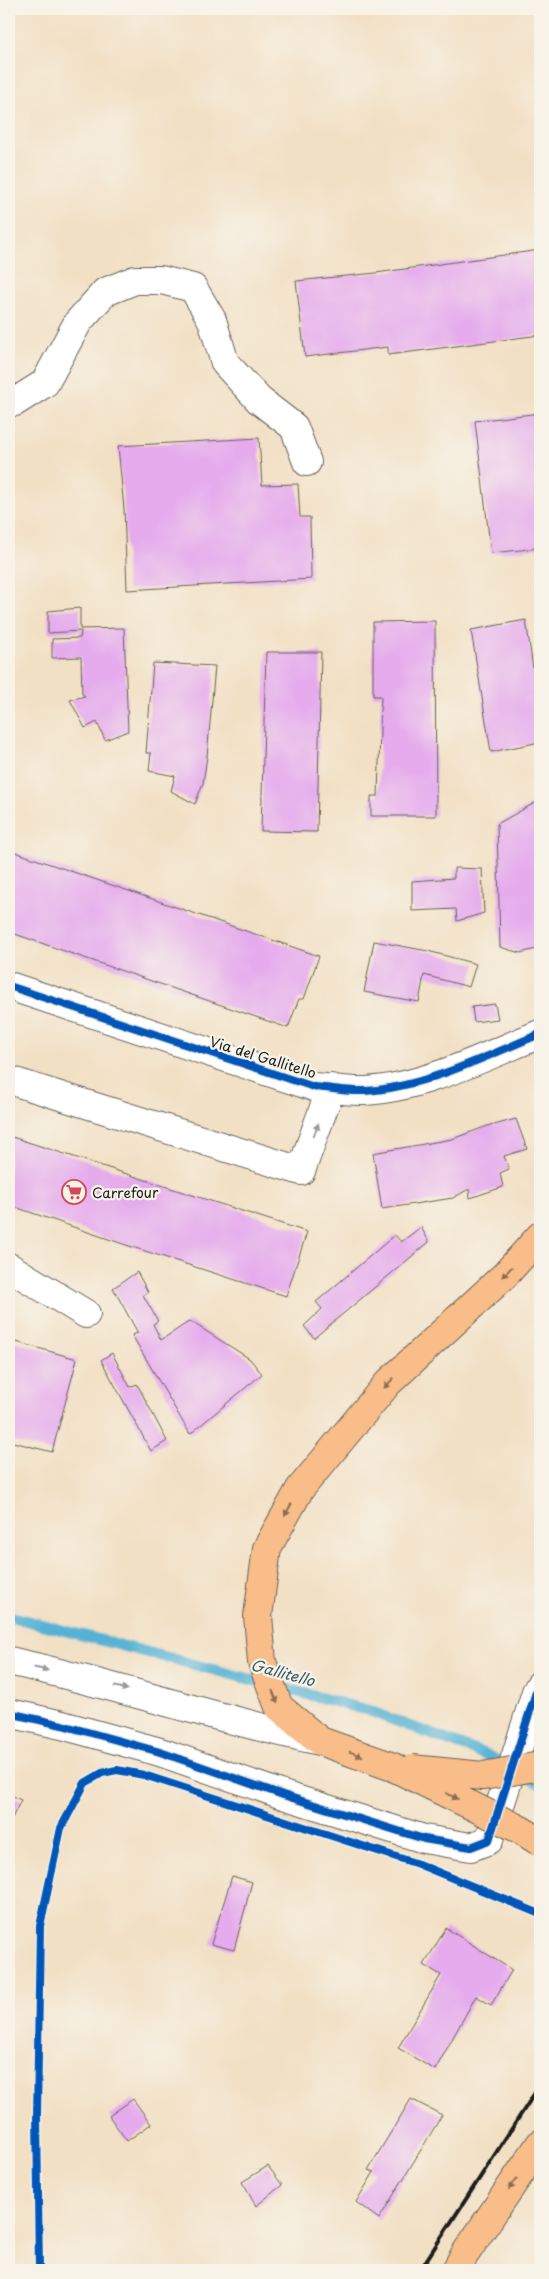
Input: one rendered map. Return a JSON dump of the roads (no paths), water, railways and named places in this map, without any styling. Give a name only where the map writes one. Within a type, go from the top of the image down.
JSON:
[{"type":"main road","points":[[540,1236],[505,1275],[388,1383],[300,1489],[267,1548],[258,1616],[262,1662],[279,1707],[320,1741],[393,1767],[521,1830],[540,1842]]},
{"type":"main road","points":[[393,1767],[483,1776],[540,1766]]},
{"type":"main road","points":[[456,2270],[540,2144]]},
{"type":"street","points":[[9,401],[15,402],[45,383],[78,322],[105,292],[135,280],[161,280],[193,288],[212,320],[225,363],[259,400],[294,427],[307,462]]},
{"type":"street","name":"Via del Gallitello","points":[[9,986],[314,1087],[364,1091],[403,1085],[448,1071],[540,1034]]},
{"type":"street","points":[[9,1080],[301,1171],[331,1088]]},
{"type":"street","points":[[9,1267],[86,1314]]},
{"type":"street","points":[[9,1662],[74,1676],[279,1732],[320,1741]]},
{"type":"street","points":[[9,1713],[62,1725],[160,1752],[424,1839],[471,1847],[489,1840],[538,1689]]},
{"type":"waterway","name":"Gallitello","points":[[9,1616],[367,1710],[484,1754],[509,1767]]},
{"type":"waterway","name":"Gallitello","points":[[523,1774],[540,1784]]},
{"type":"railway","points":[[420,2270],[540,2085]]},
{"type":"place","name":"Carrefour","points":[[74,1192]]}]
